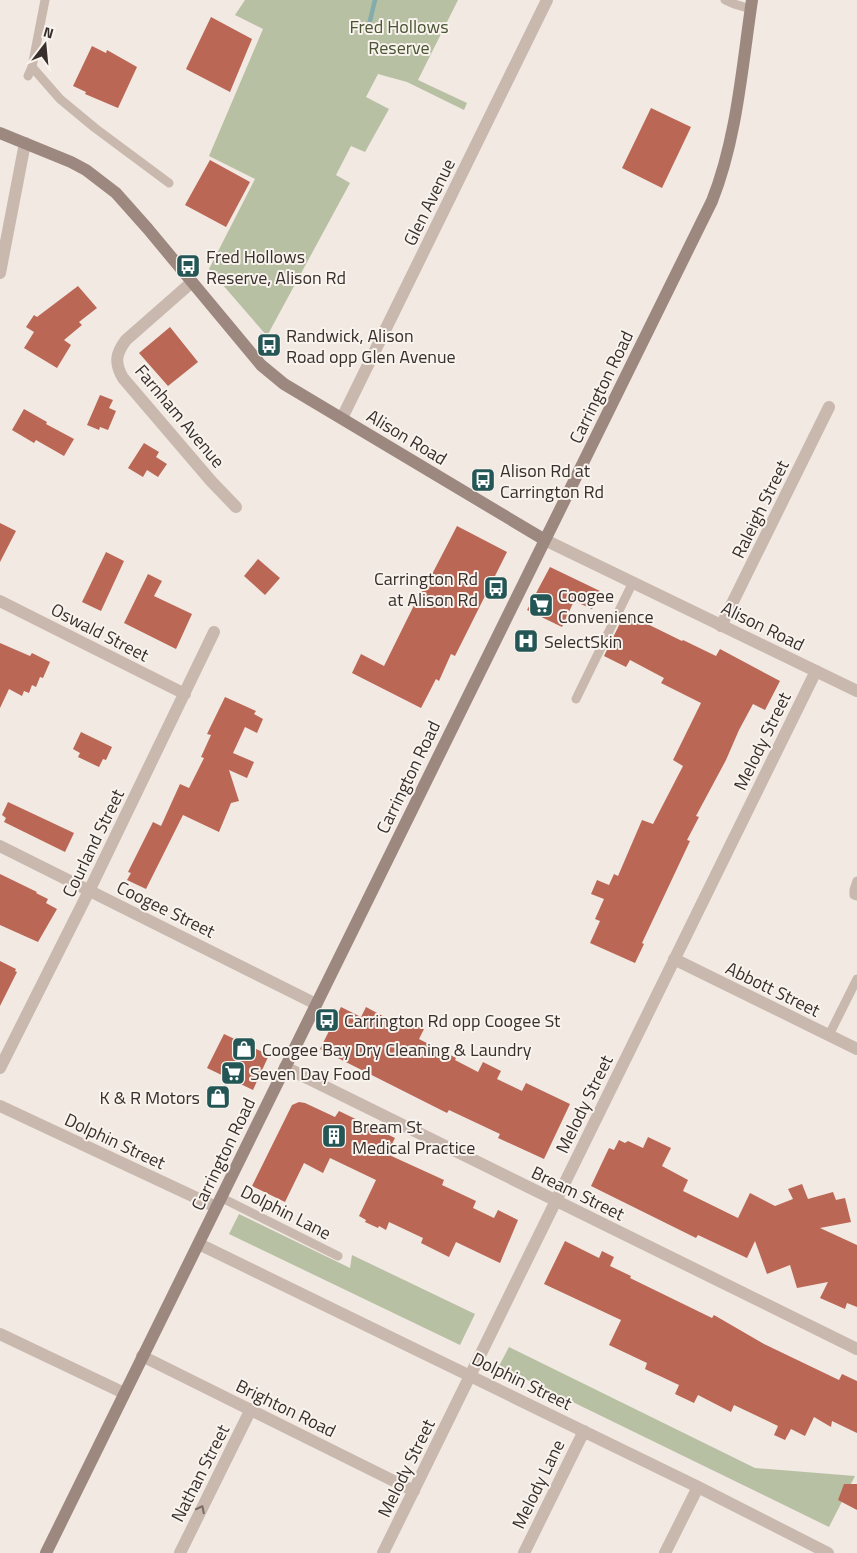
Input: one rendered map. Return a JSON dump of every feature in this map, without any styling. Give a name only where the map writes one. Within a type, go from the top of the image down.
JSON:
[{"type":"main road","name":"Carrington Road","points":[[46,1553],[712,201],[722,176],[729,150],[752,4]]},
{"type":"main road","name":"Alison Road","points":[[0,133],[71,162],[116,193],[261,365],[284,384],[545,540]]},
{"type":"street","name":"Glen Avenue","points":[[342,418],[548,0]]},
{"type":"street","points":[[0,273],[25,144]]},
{"type":"street","name":"Farnham Avenue","points":[[192,282],[126,340],[116,358],[118,369],[123,378],[211,481],[236,507]]},
{"type":"street","name":"Raleigh Street","points":[[721,626],[829,407]]},
{"type":"street","name":"Alison Road","points":[[545,540],[857,691]]},
{"type":"street","name":"Oswald Street","points":[[0,600],[185,694]]},
{"type":"street","name":"Courland Street","points":[[0,1068],[89,891],[214,632]]},
{"type":"street","name":"Melody Street","points":[[383,1553],[816,671]]},
{"type":"street","name":"Coogee Street","points":[[0,846],[316,1004]]},
{"type":"street","name":"Abbott Street","points":[[674,959],[857,1050]]},
{"type":"street","name":"Bream Street","points":[[285,1067],[857,1349]]},
{"type":"street","name":"Dolphin Street","points":[[0,1106],[218,1202]]},
{"type":"street","name":"Dolphin Street","points":[[199,1244],[698,1487],[805,1548],[828,1553]]},
{"type":"street","points":[[0,1334],[124,1393]]},
{"type":"street","name":"Brighton Road","points":[[142,1356],[414,1491]]},
{"type":"street","name":"Nathan Street","points":[[180,1553],[251,1409]]},
{"type":"street","name":"Melody Lane","points":[[524,1553],[584,1431]]},
{"type":"street","points":[[665,1553],[698,1487]]},
{"type":"lane","points":[[28,76],[32,67],[45,0]]},
{"type":"lane","points":[[724,0],[734,4],[752,4]]},
{"type":"lane","points":[[32,67],[60,99],[95,128],[169,183]]},
{"type":"lane","points":[[576,699],[633,582]]},
{"type":"lane","points":[[857,881],[854,895],[857,896]]},
{"type":"lane","points":[[828,1035],[857,979]]},
{"type":"lane","name":"Dolphin Lane","points":[[218,1202],[338,1256]]},
{"type":"green space","name":"Fred Hollows Reserve","points":[[245,0],[458,0],[418,80],[467,103],[464,110],[407,82],[378,74],[366,97],[389,109],[365,152],[351,146],[336,175],[350,183],[267,336],[209,269],[255,179],[209,156],[263,29],[235,15]]},
{"type":"green space","points":[[239,1214],[350,1268],[352,1255],[475,1314],[460,1345],[229,1234]]},
{"type":"green space","points":[[509,1347],[755,1468],[855,1476],[829,1527],[499,1366]]},
{"type":"building","points":[[211,17],[252,39],[230,92],[186,69]]},
{"type":"building","points":[[92,46],[106,53],[107,50],[137,67],[118,108],[85,94],[86,92],[73,86]]},
{"type":"building","points":[[651,108],[691,127],[662,188],[622,168]]},
{"type":"building","points":[[210,160],[250,182],[226,227],[185,205]]},
{"type":"building","points":[[78,286],[97,308],[79,322],[82,325],[64,340],[71,345],[57,368],[24,348],[34,332],[26,327],[34,315],[37,317]]},
{"type":"building","points":[[170,327],[198,362],[168,386],[139,353]]},
{"type":"building","points":[[100,395],[113,400],[109,408],[116,411],[108,430],[100,427],[99,430],[87,425]]},
{"type":"building","points":[[24,409],[47,422],[46,424],[74,439],[64,456],[36,440],[34,443],[12,430]]},
{"type":"building","points":[[144,443],[159,452],[156,457],[167,464],[158,477],[147,470],[143,477],[128,468]]},
{"type":"building","points":[[0,523],[16,531],[0,562]]},
{"type":"building","points":[[457,526],[507,552],[455,656],[451,654],[439,681],[436,679],[421,708],[352,673],[361,654],[384,666],[427,579],[429,580]]},
{"type":"building","points":[[106,552],[124,561],[101,611],[82,602]]},
{"type":"building","points":[[258,559],[280,578],[265,595],[244,576]]},
{"type":"building","points":[[550,567],[600,591],[592,609],[574,601],[562,627],[527,610]]},
{"type":"building","points":[[148,574],[162,581],[154,596],[192,614],[176,649],[124,623]]},
{"type":"building","points":[[625,613],[716,656],[720,649],[780,681],[765,710],[753,704],[739,730],[726,760],[696,816],[699,817],[687,840],[690,841],[642,943],[644,944],[635,963],[590,943],[600,921],[595,919],[604,899],[591,894],[597,880],[609,885],[614,874],[618,876],[642,820],[653,824],[683,766],[673,760],[701,703],[661,683],[664,678],[630,660],[626,667],[604,656]]},
{"type":"building","points":[[0,643],[30,656],[32,653],[50,662],[43,678],[40,677],[36,687],[32,685],[29,693],[24,691],[22,696],[9,689],[0,708]]},
{"type":"building","points":[[225,697],[256,711],[254,714],[263,719],[257,733],[245,727],[233,753],[254,762],[247,778],[229,770],[239,801],[231,803],[219,832],[183,815],[146,889],[127,880],[131,873],[128,872],[153,822],[161,826],[180,784],[189,788],[204,758],[201,757],[211,735],[207,734]]},
{"type":"building","points":[[81,732],[112,747],[106,760],[103,759],[99,767],[78,757],[80,753],[73,749]]},
{"type":"building","points":[[8,802],[74,833],[65,852],[4,822],[6,818],[2,815]]},
{"type":"building","points":[[0,874],[37,892],[48,899],[46,903],[57,909],[38,942],[0,925]]},
{"type":"building","points":[[0,961],[16,969],[15,971],[17,972],[0,1006]]},
{"type":"building","points":[[341,1007],[361,1017],[366,1007],[403,1027],[406,1021],[424,1029],[419,1039],[478,1072],[483,1062],[501,1071],[497,1079],[522,1091],[526,1083],[570,1104],[544,1159],[498,1138],[500,1134],[449,1110],[447,1113],[320,1049]]},
{"type":"building","points":[[224,1034],[269,1055],[253,1090],[207,1068]]},
{"type":"building","points":[[299,1102],[335,1117],[339,1111],[395,1138],[387,1154],[444,1180],[442,1185],[476,1201],[473,1208],[494,1218],[498,1210],[518,1220],[500,1263],[456,1242],[449,1257],[421,1243],[423,1238],[389,1222],[386,1230],[365,1222],[366,1220],[359,1216],[376,1180],[330,1158],[323,1173],[304,1163],[285,1202],[252,1186],[292,1105]]},
{"type":"building","points":[[648,1137],[671,1148],[662,1166],[688,1180],[683,1191],[738,1218],[750,1193],[775,1206],[793,1199],[788,1189],[802,1184],[808,1199],[833,1192],[836,1200],[845,1198],[851,1222],[820,1228],[857,1245],[857,1307],[847,1303],[845,1309],[820,1298],[828,1282],[797,1288],[790,1265],[767,1274],[755,1241],[747,1258],[698,1235],[696,1238],[591,1186],[609,1148],[614,1150],[619,1140],[625,1143],[628,1141],[643,1148]]},
{"type":"building","points":[[565,1241],[599,1258],[602,1251],[614,1257],[610,1266],[631,1276],[630,1278],[712,1318],[714,1315],[764,1344],[839,1380],[842,1374],[857,1381],[857,1433],[832,1421],[831,1427],[814,1417],[805,1436],[791,1429],[785,1440],[774,1435],[778,1426],[734,1405],[731,1412],[698,1395],[694,1403],[675,1394],[679,1385],[645,1369],[647,1363],[609,1345],[621,1320],[544,1284]]},
{"type":"building","points":[[844,1484],[857,1484],[857,1510],[838,1500]]},
{"type":"waterway","points":[[368,29],[375,0]]},
{"type":"place","name":"Fred Hollows Reserve, Alison Rd","points":[[188,266]]},
{"type":"place","name":"Randwick, Alison Road opp Glen Avenue","points":[[269,345]]},
{"type":"place","name":"Alison Rd at Carrington Rd","points":[[483,480]]},
{"type":"place","name":"Carrington Rd at Alison Rd","points":[[496,588]]},
{"type":"place","name":"Coogee Convenience","points":[[541,605]]},
{"type":"place","name":"SelectSkin","points":[[526,641]]},
{"type":"place","name":"Carrington Rd opp Coogee St","points":[[327,1020]]},
{"type":"place","name":"Coogee Bay Dry Cleaning & Laundry","points":[[244,1049]]},
{"type":"place","name":"Seven Day Food","points":[[233,1073]]},
{"type":"place","name":"K & R Motors","points":[[218,1097]]},
{"type":"place","name":"Bream St Medical Practice","points":[[334,1136]]}]
